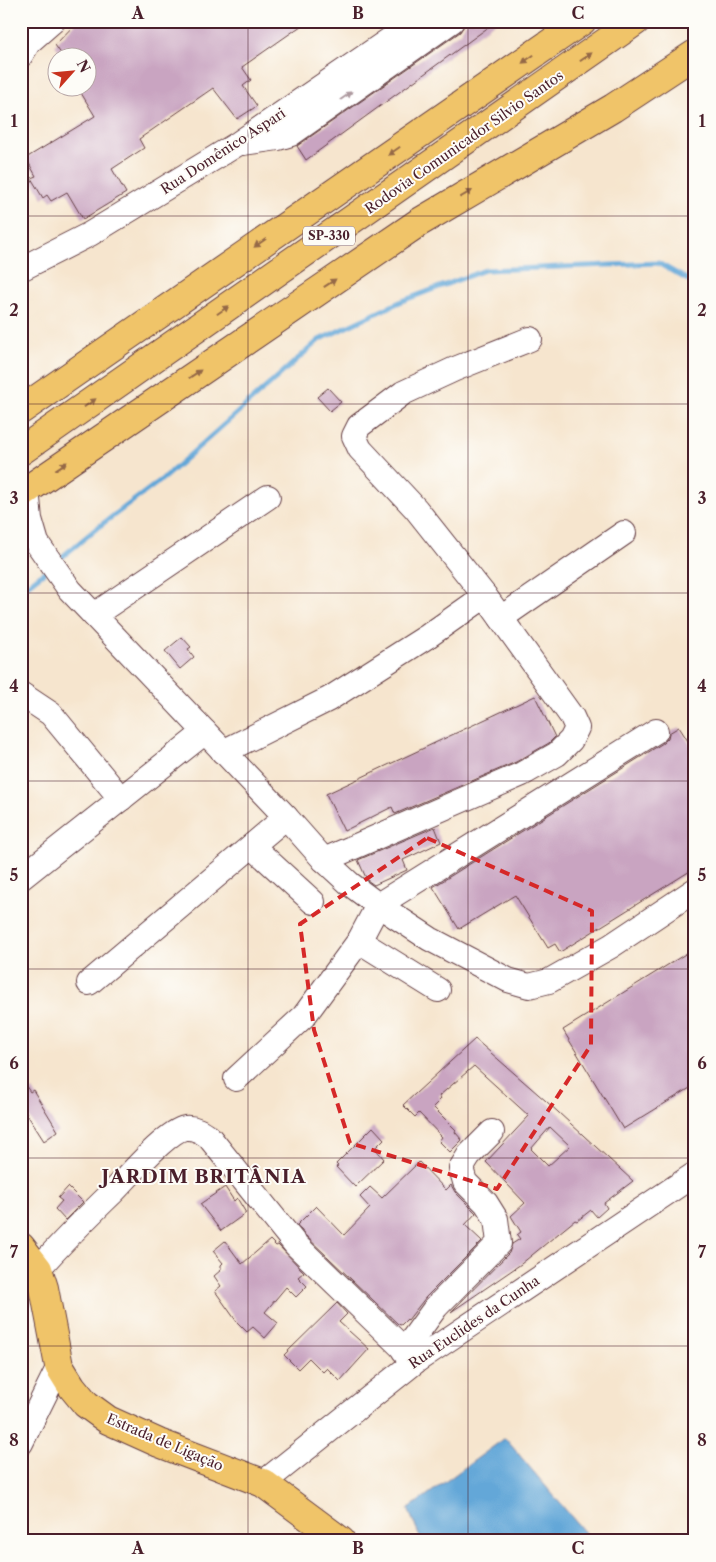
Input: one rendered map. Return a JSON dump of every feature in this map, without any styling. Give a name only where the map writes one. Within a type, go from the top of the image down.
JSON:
[{"type":"main road","name":"SP-330","points":[[21,410],[582,21]]},
{"type":"main road","name":"Rodovia Comunicador Silvio Santos","points":[[21,451],[636,21]]},
{"type":"main road","points":[[24,492],[418,223],[613,108],[695,54]]},
{"type":"main road","name":"Estrada de Ligação","points":[[21,1247],[38,1269],[44,1288],[59,1366],[72,1387],[86,1404],[108,1420],[159,1443],[263,1482],[341,1541]]},
{"type":"street","points":[[21,55],[29,42],[53,21]]},
{"type":"street","name":"Rua Domênico Aspari","points":[[21,268],[90,234],[239,143],[417,21]]},
{"type":"street","points":[[239,143],[278,138],[291,134],[452,21]]},
{"type":"street","points":[[324,860],[522,774],[557,754],[571,740],[577,728],[572,717],[502,618],[416,509],[360,449],[354,436],[358,426],[403,393],[456,369],[530,340]]},
{"type":"street","points":[[21,394],[106,351]]},
{"type":"street","points":[[24,492],[33,544],[70,590],[286,817],[324,860],[350,884],[378,905],[448,948],[508,980],[529,986],[548,981],[611,946],[695,890]]},
{"type":"street","points":[[94,615],[268,497]]},
{"type":"street","points":[[502,618],[624,534]]},
{"type":"street","points":[[223,752],[329,698],[428,636],[485,596]]},
{"type":"street","points":[[21,694],[51,714],[121,799]]},
{"type":"street","points":[[236,1079],[304,1016],[359,941],[378,905],[656,731]]},
{"type":"street","points":[[21,878],[205,732]]},
{"type":"street","points":[[89,983],[286,817]]},
{"type":"street","points":[[252,846],[313,902]]},
{"type":"street","points":[[359,941],[438,990]]},
{"type":"street","points":[[38,1269],[147,1156],[173,1134],[184,1128],[198,1129],[209,1137],[295,1244],[410,1356],[436,1307],[499,1243],[496,1219],[486,1203],[465,1182],[461,1168],[469,1155],[492,1132]]},
{"type":"street","name":"Rua Euclides da Cunha","points":[[263,1482],[410,1356],[695,1174]]},
{"type":"street","points":[[21,1443],[59,1366]]},
{"type":"highlighted area","points":[[427,838],[592,911],[591,1045],[497,1189],[350,1143],[314,1030],[300,924]]},
{"type":"water","points":[[505,1438],[592,1541],[422,1541],[408,1509]]},
{"type":"building","points":[[78,21],[308,21],[242,67],[251,80],[243,86],[257,106],[237,119],[213,88],[139,139],[144,148],[112,169],[126,193],[83,219],[67,192],[51,201],[47,195],[43,198],[31,178],[36,176],[26,158],[95,116],[84,98],[98,98],[98,48],[57,48],[55,45]]},
{"type":"building","points":[[469,21],[497,21],[306,160],[297,146],[460,32]]},
{"type":"building","points":[[328,388],[341,402],[330,411],[317,397]]},
{"type":"building","points":[[182,637],[191,647],[188,649],[194,657],[180,669],[165,651]]},
{"type":"building","points":[[535,696],[555,737],[549,743],[516,762],[395,814],[392,807],[344,831],[326,794]]},
{"type":"building","points":[[679,727],[695,752],[695,868],[560,952],[555,944],[548,948],[515,895],[459,929],[433,887],[663,743],[668,738],[669,733]]},
{"type":"building","points":[[435,827],[441,842],[403,860],[407,870],[374,885],[367,880],[358,860]]},
{"type":"building","points":[[695,948],[695,1085],[623,1129],[563,1030]]},
{"type":"building","points":[[475,1039],[633,1181],[604,1203],[607,1208],[597,1217],[591,1210],[577,1221],[575,1220],[521,1264],[451,1312],[509,1253],[512,1244],[520,1239],[517,1235],[521,1232],[511,1216],[525,1203],[486,1162],[529,1116],[474,1066],[439,1096],[441,1099],[433,1107],[456,1130],[455,1132],[462,1140],[450,1152],[439,1141],[442,1137],[419,1113],[415,1117],[403,1105]],"holes":[[[550,1127],[570,1146],[548,1166],[531,1149]]]},
{"type":"building","points":[[21,1079],[30,1092],[33,1090],[58,1131],[44,1141],[21,1105]]},
{"type":"building","points":[[373,1127],[384,1139],[375,1148],[384,1159],[355,1187],[336,1167],[338,1166],[336,1164]]},
{"type":"building","points":[[419,1162],[446,1190],[451,1185],[455,1192],[476,1213],[465,1225],[482,1241],[426,1297],[408,1320],[401,1325],[305,1235],[297,1225],[316,1206],[344,1235],[370,1208],[360,1197],[370,1187],[382,1198]]},
{"type":"building","points":[[68,1187],[83,1202],[65,1220],[55,1209],[62,1201],[58,1198]]},
{"type":"building","points":[[225,1187],[234,1201],[237,1198],[246,1213],[221,1231],[200,1204]]},
{"type":"building","points":[[270,1240],[276,1246],[278,1245],[304,1272],[298,1277],[307,1286],[296,1297],[286,1287],[265,1312],[278,1323],[265,1338],[253,1327],[247,1332],[237,1322],[215,1291],[221,1286],[214,1276],[221,1270],[223,1263],[213,1251],[225,1241],[242,1264]]},
{"type":"building","points":[[337,1303],[347,1314],[339,1322],[369,1349],[340,1381],[327,1368],[323,1372],[309,1358],[298,1369],[284,1355]]},
{"type":"waterway","points":[[56,562],[97,528],[165,477],[319,340],[402,301],[485,270],[658,263],[695,284]]},
{"type":"waterway","points":[[21,590],[48,569]]},
{"type":"district","name":"JARDIM BRITÂNIA","points":[[204,1176]]}]
